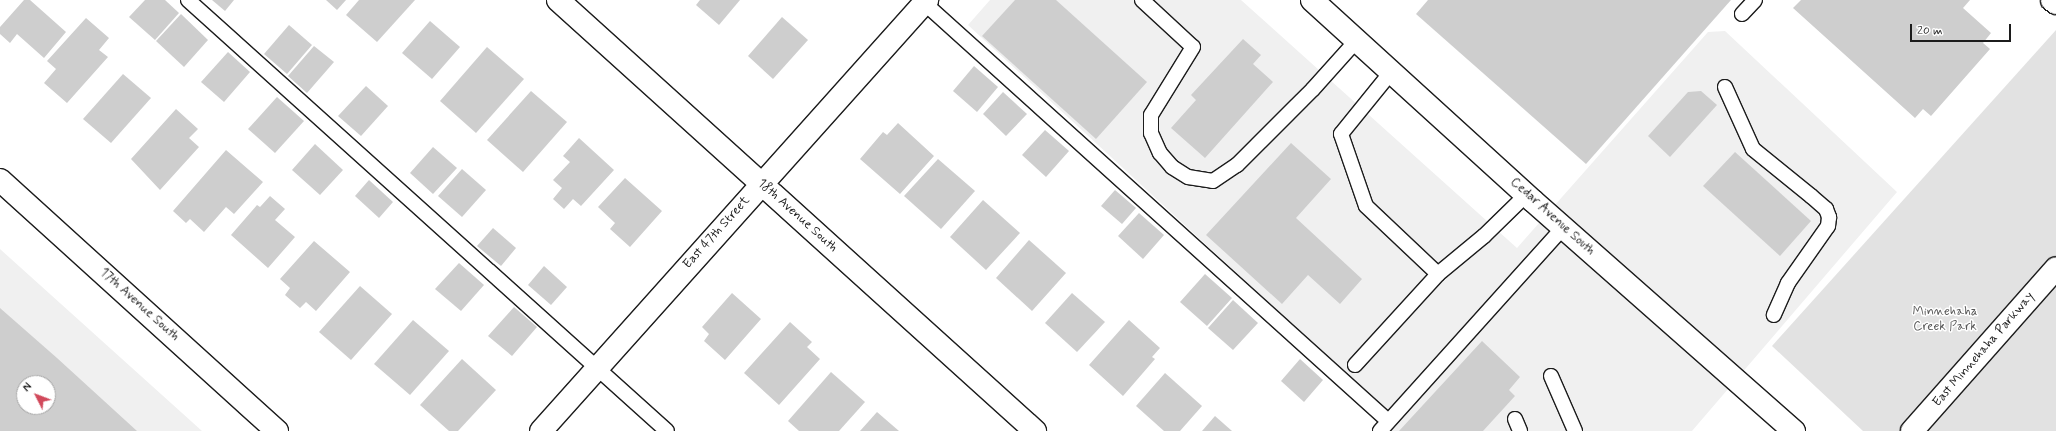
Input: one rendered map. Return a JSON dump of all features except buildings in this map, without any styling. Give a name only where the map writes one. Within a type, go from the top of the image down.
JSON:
[{"type":"street","name":"18th Avenue South","points":[[558,0],[1035,431]]},
{"type":"street","name":"Cedar Avenue South","points":[[1312,0],[1392,71],[1526,195],[1794,431]]},
{"type":"street","points":[[2052,0],[2056,3]]},
{"type":"street","name":"East 47th Street","points":[[541,431],[924,1]]},
{"type":"street","name":"17th Avenue South","points":[[0,180],[277,431]]},
{"type":"street","name":"East Minnehaha Parkway","points":[[1912,431],[2056,268]]},
{"type":"lane","points":[[188,0],[598,367],[667,431]]},
{"type":"lane","points":[[1142,0],[1193,47],[1151,116],[1151,133],[1160,153],[1172,167],[1188,177],[1213,181],[1237,165],[1317,85],[1357,40]]},
{"type":"lane","points":[[1742,14],[1755,0]]},
{"type":"lane","points":[[924,1],[1384,426],[1563,228]]},
{"type":"lane","points":[[1392,71],[1341,134],[1366,206],[1438,274]]},
{"type":"lane","points":[[1725,86],[1753,149],[1826,209],[1829,217],[1828,226],[1782,292],[1774,315]]},
{"type":"lane","points":[[1356,364],[1438,274],[1484,236],[1526,195]]},
{"type":"lane","points":[[1552,376],[1575,431]]},
{"type":"shaded area","points":[[990,0],[1241,0],[1517,248],[1708,32],[1725,31],[1897,192],[1692,431],[1388,431],[1397,421],[968,25]]},
{"type":"shaded area","points":[[0,249],[202,431],[0,431]]},
{"type":"green space","name":"Minnehaha Creek Park","points":[[2056,30],[2056,431],[1863,431],[1772,346]]}]
